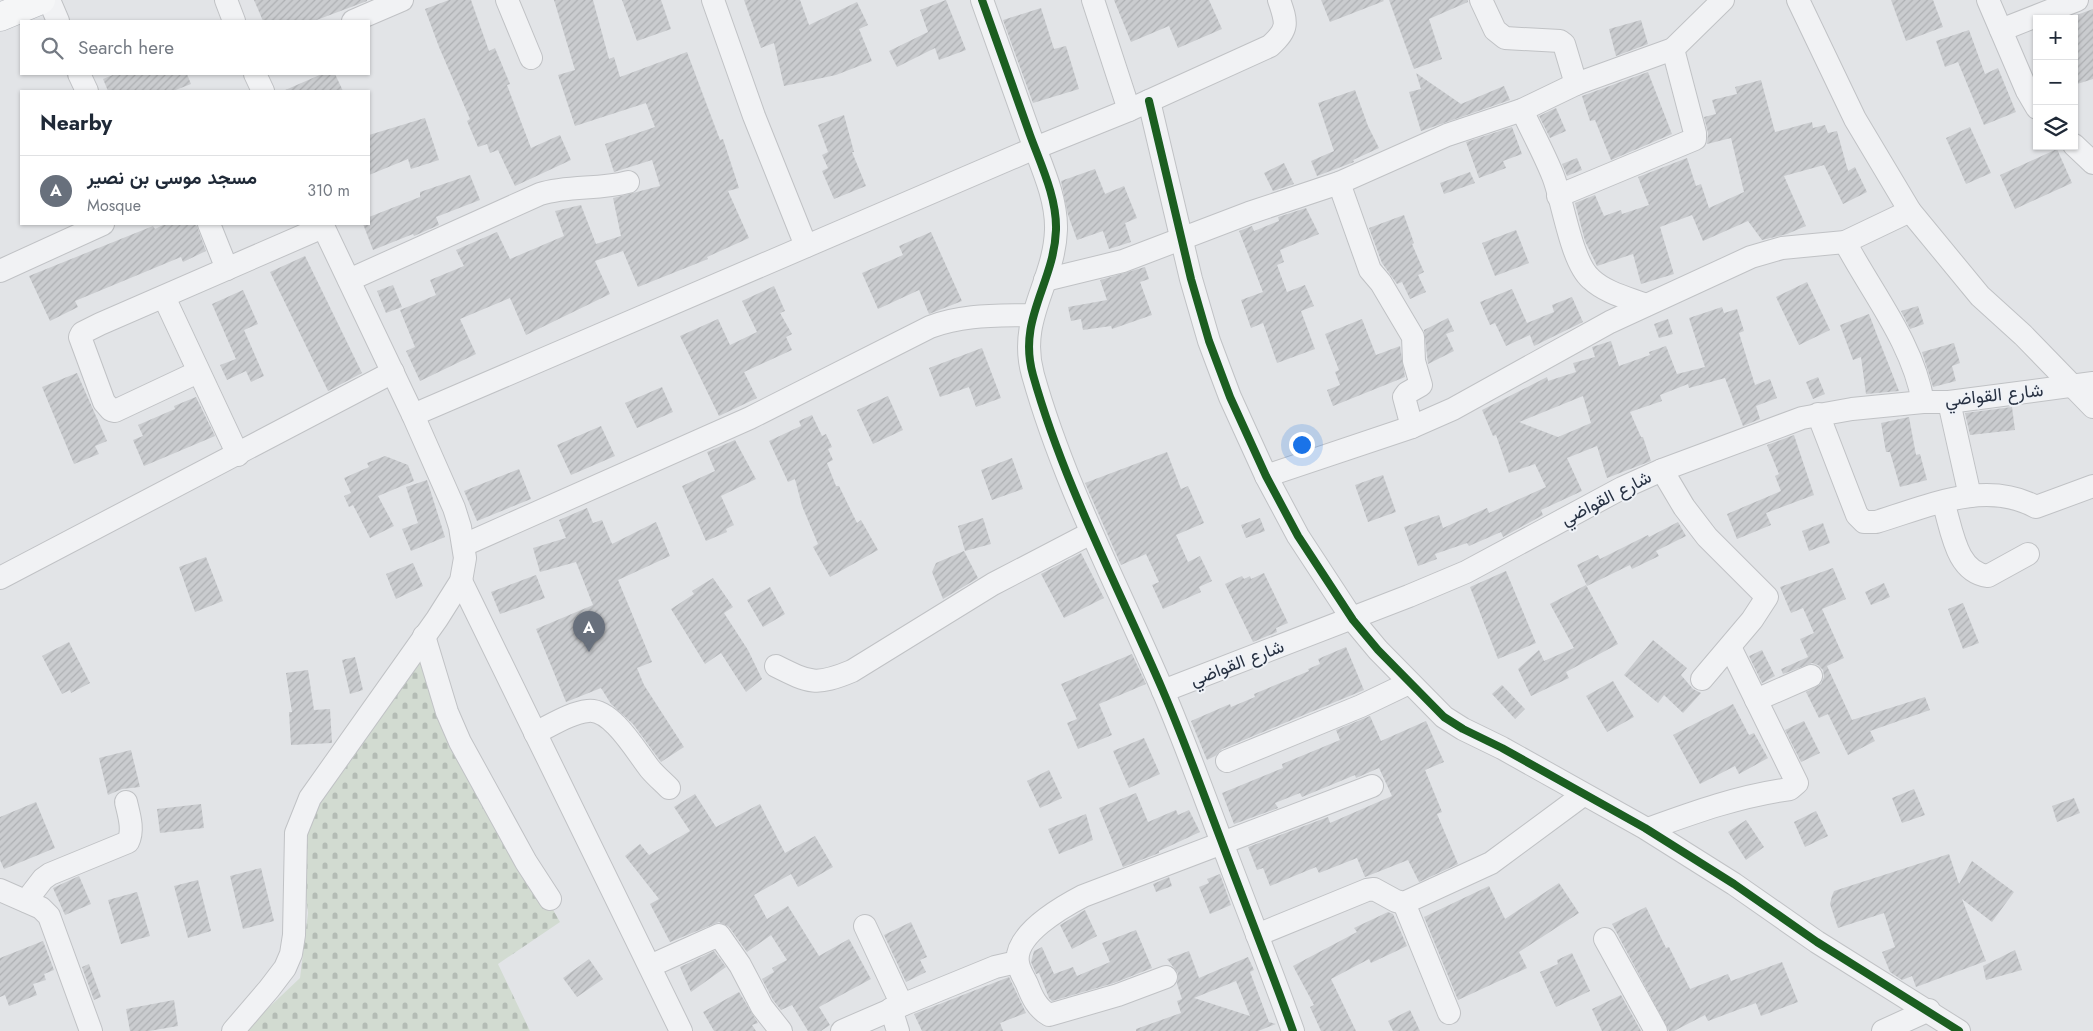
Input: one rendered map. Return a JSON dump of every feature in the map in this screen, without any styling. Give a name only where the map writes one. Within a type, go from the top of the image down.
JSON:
[{"type":"highway","points":[[0,17],[41,0]]},
{"type":"street","points":[[49,0],[58,20]]},
{"type":"street","points":[[226,0],[234,20]]},
{"type":"street","points":[[355,20],[402,0]]},
{"type":"street","points":[[507,0],[531,58]]},
{"type":"street","points":[[713,0],[754,116],[806,246]]},
{"type":"street","points":[[982,0],[1035,148],[1055,214],[1053,249],[1045,280],[1032,315],[1028,348],[1032,370],[1059,455],[1091,532],[1163,691],[1293,1031]]},
{"type":"street","points":[[1093,0],[1139,105],[1182,238],[1191,279],[1209,340],[1230,397],[1266,476],[1298,536],[1352,620],[1408,683],[1444,717],[1648,830],[1734,884],[1817,942],[1959,1031]]},
{"type":"street","points":[[413,415],[1139,105],[1270,46],[1285,30],[1286,23],[1280,0]]},
{"type":"street","points":[[1481,0],[1496,30],[1505,38],[1560,41],[1564,44],[1576,84]]},
{"type":"street","points":[[1045,280],[1123,261],[1182,238],[1339,183],[1447,135],[1522,110],[1576,84],[1673,49],[1723,0]]},
{"type":"street","points":[[1798,0],[1855,119],[1910,211],[1980,296],[2023,335],[2083,384],[2093,407]]},
{"type":"street","points":[[1988,0],[2027,92],[2035,105]]},
{"type":"street","points":[[2001,30],[2077,0]]},
{"type":"street","points":[[1558,196],[1695,139],[1673,49]]},
{"type":"street","points":[[79,75],[87,90]]},
{"type":"street","points":[[255,75],[263,90]]},
{"type":"street","points":[[1522,110],[1553,177],[1577,253],[1590,278],[1605,290],[1646,305]]},
{"type":"street","points":[[2078,149],[2093,163]]},
{"type":"street","points":[[349,280],[540,194],[559,188],[609,187],[628,182]]},
{"type":"street","points":[[1339,183],[1370,270],[1381,282],[1413,338],[1414,361],[1421,385],[1407,393],[1404,397],[1412,427]]},
{"type":"street","points":[[1266,476],[1412,427],[1484,394],[1577,340],[1646,305],[1760,254],[1782,248],[1845,242],[1910,211]]},
{"type":"street","points":[[0,271],[101,225]]},
{"type":"street","points":[[209,225],[227,269]]},
{"type":"street","points":[[198,372],[115,411],[111,410],[104,402],[80,337],[89,329],[322,225],[393,372],[454,508],[464,545],[465,558],[461,581],[310,798],[296,833],[294,935],[291,954],[285,968],[233,1031]]},
{"type":"street","points":[[1845,242],[1874,289],[1914,367],[1923,402]]},
{"type":"street","points":[[164,297],[238,455]]},
{"type":"street","points":[[464,545],[750,418],[930,328],[956,318],[980,315],[1032,315]]},
{"type":"street","points":[[0,578],[238,455],[393,372]]},
{"type":"street","name":"شارع القواضي","points":[[1163,691],[1352,620],[1466,572],[1622,488],[1662,470],[1818,414],[1923,402],[1949,402],[2083,384]]},
{"type":"street","points":[[1949,402],[1970,496]]},
{"type":"street","points":[[1818,414],[1857,515],[1864,522],[1876,522],[1970,496],[2005,495],[2036,507],[2093,486]]},
{"type":"street","points":[[1662,470],[1684,507],[1707,537],[1766,594],[1765,603],[1702,679]]},
{"type":"street","points":[[1943,502],[1964,564],[1972,572],[1988,576],[2028,554]]},
{"type":"street","points":[[776,666],[802,679],[815,681],[827,681],[852,671],[1001,580],[1091,532]]},
{"type":"street","points":[[461,581],[681,1031]]},
{"type":"street","points":[[424,636],[447,712],[460,742],[526,862],[550,899]]},
{"type":"street","points":[[1648,830],[1734,798],[1794,787],[1797,780],[1730,647]]},
{"type":"street","points":[[1756,700],[1811,676]]},
{"type":"street","points":[[1227,761],[1361,706],[1408,683]]},
{"type":"street","points":[[536,733],[590,710],[602,714],[618,726],[652,771],[670,788]]},
{"type":"street","points":[[1166,977],[1118,995],[1049,1015],[1041,1010],[1034,1000],[1017,962],[1020,950],[1030,934],[1066,905],[1110,885],[1372,786]]},
{"type":"street","points":[[1257,934],[1366,890],[1374,889],[1396,901],[1404,903],[1491,863],[1584,795]]},
{"type":"street","points":[[26,901],[42,878],[128,842],[131,825],[126,802]]},
{"type":"street","points":[[0,890],[46,911],[54,926],[91,1031]]},
{"type":"street","points":[[1404,903],[1449,1013]]},
{"type":"street","points":[[865,926],[897,1007],[898,1031]]},
{"type":"street","points":[[650,966],[719,935],[740,965],[762,1007],[780,1031]]},
{"type":"street","points":[[1605,939],[1656,1031]]},
{"type":"street","points":[[842,1031],[995,967],[1017,962]]},
{"type":"street","points":[[1883,1031],[1928,1010]]},
{"type":"green space","points":[[424,657],[512,839],[560,922],[498,964],[530,1031],[244,1031],[300,978],[308,913],[301,856],[308,820],[318,801],[340,776]]},
{"type":"building","points":[[254,0],[367,0],[317,20],[263,20]]},
{"type":"building","points":[[449,0],[471,0],[489,51],[495,48],[510,84],[507,85],[531,148],[560,135],[571,160],[515,186],[498,150],[490,153],[487,144],[478,147],[467,121],[470,119],[425,9]]},
{"type":"building","points":[[554,0],[593,0],[609,59],[614,57],[620,77],[687,52],[720,140],[723,139],[739,188],[728,191],[749,238],[707,257],[708,259],[638,287],[623,251],[595,261],[610,294],[526,335],[510,298],[460,319],[476,354],[420,381],[406,351],[415,347],[400,310],[436,295],[430,280],[464,266],[456,250],[497,232],[510,259],[564,236],[555,211],[581,205],[596,244],[621,236],[613,198],[660,186],[652,160],[614,172],[605,144],[655,127],[646,103],[575,126],[558,75],[575,70]]},
{"type":"building","points":[[622,0],[661,0],[671,29],[637,41]]},
{"type":"building","points":[[744,0],[800,0],[809,25],[857,2],[868,25],[859,29],[872,61],[836,75],[784,86],[774,43],[761,48]]},
{"type":"building","points":[[946,0],[966,50],[939,60],[935,48],[897,67],[889,51],[928,32],[920,10]]},
{"type":"building","points":[[1114,0],[1209,0],[1222,29],[1178,48],[1169,26],[1131,42]]},
{"type":"building","points":[[1321,0],[1383,0],[1384,1],[1330,22]]},
{"type":"building","points":[[1389,0],[1468,0],[1468,2],[1429,19],[1442,59],[1414,69]]},
{"type":"building","points":[[1891,0],[1933,0],[1943,27],[1906,41]]},
{"type":"building","points":[[1041,8],[1054,49],[1066,46],[1079,89],[1033,103],[1003,20]]},
{"type":"building","points":[[2093,9],[2093,79],[2078,84],[2078,15]]},
{"type":"building","points":[[1641,20],[1648,44],[1616,56],[1609,29]]},
{"type":"building","points":[[1969,30],[1985,74],[1998,68],[2016,112],[1984,125],[1958,62],[1945,67],[1936,41]]},
{"type":"building","points":[[1648,72],[1672,134],[1611,160],[1595,120],[1590,121],[1582,96]]},
{"type":"building","points":[[1416,73],[1461,104],[1504,86],[1510,100],[1421,131],[1409,92],[1421,89]]},
{"type":"building","points":[[113,75],[187,75],[191,84],[176,90],[108,90],[103,79]]},
{"type":"building","points":[[320,75],[335,75],[343,90],[285,90]]},
{"type":"building","points":[[1761,80],[1775,132],[1812,122],[1813,128],[1825,125],[1828,133],[1837,131],[1848,171],[1855,167],[1867,192],[1843,204],[1824,165],[1784,176],[1806,226],[1787,234],[1762,240],[1748,221],[1703,241],[1692,215],[1660,227],[1674,274],[1641,284],[1633,254],[1597,266],[1585,241],[1575,203],[1595,195],[1604,216],[1621,210],[1622,214],[1649,205],[1638,177],[1687,158],[1696,186],[1701,184],[1709,208],[1744,192],[1731,138],[1707,144],[1708,133],[1704,117],[1716,114],[1712,100],[1737,94],[1735,87]]},
{"type":"building","points":[[1355,90],[1368,126],[1379,148],[1353,160],[1354,162],[1317,176],[1311,161],[1334,151],[1318,103]]},
{"type":"building","points":[[1556,108],[1566,131],[1550,138],[1539,116]]},
{"type":"building","points":[[844,115],[854,152],[852,152],[866,186],[834,199],[822,171],[828,168],[822,155],[828,152],[818,125]]},
{"type":"building","points":[[425,118],[439,160],[411,169],[408,159],[370,175],[370,135]]},
{"type":"building","points":[[1512,127],[1522,154],[1503,161],[1506,168],[1479,178],[1466,142]]},
{"type":"building","points":[[1970,127],[1991,173],[1966,184],[1946,138]]},
{"type":"building","points":[[2057,150],[2072,183],[2015,209],[2000,175]]},
{"type":"building","points":[[1577,158],[1582,170],[1567,176],[1562,164]]},
{"type":"building","points":[[1284,163],[1294,184],[1273,191],[1264,173]]},
{"type":"building","points":[[1095,169],[1105,194],[1124,186],[1137,218],[1125,223],[1131,242],[1109,249],[1103,231],[1077,240],[1068,215],[1061,181]]},
{"type":"building","points":[[1470,172],[1475,183],[1444,194],[1440,183]]},
{"type":"building","points":[[470,175],[480,200],[436,217],[439,225],[373,250],[363,225],[370,225],[370,217],[420,197],[420,192]]},
{"type":"building","points":[[1306,208],[1319,234],[1280,250],[1284,262],[1277,265],[1287,292],[1305,285],[1314,306],[1301,311],[1315,349],[1277,363],[1263,323],[1251,328],[1241,300],[1263,292],[1239,231],[1252,226],[1254,231],[1279,221],[1278,217]]},
{"type":"building","points":[[1404,215],[1414,243],[1412,244],[1424,272],[1418,275],[1426,292],[1410,299],[1402,282],[1397,284],[1382,263],[1369,228]]},
{"type":"building","points":[[163,225],[196,225],[206,251],[183,262],[181,257],[75,301],[78,307],[50,321],[29,276],[153,226],[155,229]]},
{"type":"building","points":[[1516,230],[1529,263],[1495,276],[1482,243]]},
{"type":"building","points":[[931,232],[962,301],[929,314],[919,290],[878,309],[862,273],[903,255],[899,246]]},
{"type":"building","points":[[305,256],[362,373],[328,391],[270,272]]},
{"type":"building","points":[[1145,267],[1149,279],[1140,282],[1152,315],[1112,329],[1111,326],[1083,330],[1081,319],[1071,321],[1068,307],[1107,300],[1100,280]]},
{"type":"building","points":[[1807,282],[1830,330],[1799,345],[1776,297]]},
{"type":"building","points":[[393,285],[402,307],[386,313],[377,291]]},
{"type":"building","points":[[774,286],[785,311],[780,313],[792,334],[786,337],[792,350],[744,372],[757,398],[719,416],[680,336],[718,319],[730,345],[757,332],[742,301]]},
{"type":"building","points":[[1512,289],[1527,323],[1554,312],[1552,305],[1572,297],[1583,322],[1534,346],[1530,335],[1506,346],[1495,323],[1490,325],[1480,302]]},
{"type":"building","points":[[243,290],[258,324],[244,330],[264,376],[251,382],[246,371],[227,380],[220,365],[236,359],[212,304]]},
{"type":"building","points":[[1918,306],[1924,324],[1910,329],[1901,311]]},
{"type":"building","points":[[1722,307],[1724,313],[1737,309],[1744,331],[1739,333],[1755,385],[1770,379],[1777,398],[1756,406],[1760,419],[1743,426],[1725,378],[1689,388],[1688,384],[1660,395],[1662,401],[1630,412],[1641,437],[1643,437],[1651,461],[1607,478],[1597,446],[1567,458],[1582,491],[1541,510],[1543,515],[1503,537],[1501,532],[1469,546],[1467,543],[1435,554],[1437,559],[1418,566],[1404,527],[1439,515],[1443,528],[1487,508],[1489,513],[1546,487],[1535,464],[1509,473],[1496,435],[1493,436],[1482,410],[1547,377],[1548,381],[1576,372],[1573,363],[1595,357],[1592,347],[1611,341],[1619,366],[1650,355],[1649,352],[1666,346],[1677,374],[1705,367],[1689,318]],"holes":[[[1583,396],[1591,423],[1558,437],[1519,422]]]},
{"type":"building","points":[[1869,314],[1899,391],[1866,394],[1861,357],[1853,360],[1840,325]]},
{"type":"building","points":[[1448,318],[1454,331],[1446,334],[1454,351],[1428,364],[1424,330]]},
{"type":"building","points":[[1362,319],[1376,355],[1400,346],[1405,377],[1333,406],[1327,390],[1340,385],[1335,372],[1339,370],[1325,334]]},
{"type":"building","points":[[1668,319],[1673,334],[1659,338],[1654,324]]},
{"type":"building","points":[[1954,343],[1960,363],[1952,366],[1956,381],[1933,387],[1922,352]]},
{"type":"building","points":[[982,348],[1001,398],[976,407],[969,387],[940,397],[929,368]]},
{"type":"building","points":[[77,373],[107,441],[95,446],[99,454],[74,464],[42,387]]},
{"type":"building","points":[[1818,377],[1825,394],[1813,399],[1806,382]]},
{"type":"building","points":[[662,387],[673,412],[637,428],[625,403]]},
{"type":"building","points":[[888,396],[903,430],[873,444],[857,410]]},
{"type":"building","points":[[196,397],[215,436],[144,466],[133,440],[143,436],[138,425],[175,409],[174,406]]},
{"type":"building","points":[[2012,407],[2015,430],[1970,435],[1965,413]]},
{"type":"building","points":[[812,415],[822,436],[826,434],[832,447],[828,449],[833,460],[827,463],[836,486],[839,486],[857,523],[861,520],[878,550],[830,577],[813,547],[818,544],[802,506],[795,479],[788,482],[769,441],[801,426],[799,421]]},
{"type":"building","points":[[1909,417],[1916,455],[1920,454],[1927,480],[1900,487],[1890,452],[1886,452],[1881,423]]},
{"type":"building","points":[[601,426],[615,456],[571,475],[557,445]]},
{"type":"building","points":[[1794,435],[1814,495],[1766,513],[1771,525],[1737,539],[1727,514],[1781,491],[1775,476],[1779,474],[1767,445]]},
{"type":"building","points":[[735,440],[756,479],[721,496],[734,525],[726,529],[727,532],[706,541],[682,486],[715,471],[707,452]]},
{"type":"building","points":[[1167,452],[1181,489],[1188,486],[1204,523],[1176,535],[1188,562],[1200,556],[1212,581],[1199,587],[1201,592],[1163,609],[1152,585],[1159,582],[1146,554],[1121,565],[1085,483]]},
{"type":"building","points":[[385,456],[408,465],[414,481],[378,496],[394,526],[370,538],[353,505],[349,507],[344,496],[351,493],[344,478],[369,467],[367,463]]},
{"type":"building","points":[[1012,458],[1023,489],[992,500],[981,470]]},
{"type":"building","points":[[519,469],[531,499],[477,521],[464,491]]},
{"type":"building","points":[[1383,475],[1396,512],[1368,522],[1355,485]]},
{"type":"building","points":[[427,480],[445,537],[411,551],[402,529],[418,523],[406,487]]},
{"type":"building","points":[[587,508],[593,523],[602,520],[612,544],[656,522],[670,556],[618,580],[652,662],[637,668],[644,685],[684,747],[661,762],[633,724],[611,704],[601,688],[566,702],[536,629],[593,605],[576,562],[540,572],[533,548],[566,538],[559,520]]},
{"type":"building","points":[[983,518],[991,544],[965,551],[958,526]]},
{"type":"building","points":[[1260,518],[1265,531],[1246,538],[1241,525]]},
{"type":"building","points":[[1678,522],[1686,536],[1656,551],[1659,556],[1632,569],[1630,565],[1587,586],[1577,565],[1598,555],[1600,559]]},
{"type":"building","points":[[1823,523],[1830,543],[1809,551],[1802,531]]},
{"type":"building","points":[[964,551],[978,578],[943,599],[932,572],[936,563]]},
{"type":"building","points":[[1081,553],[1104,598],[1064,618],[1041,574]]},
{"type":"building","points":[[206,557],[223,601],[195,612],[179,567]]},
{"type":"building","points":[[413,563],[423,586],[396,599],[386,574]]},
{"type":"building","points":[[1833,568],[1846,599],[1822,609],[1844,658],[1827,666],[1852,720],[1925,697],[1930,710],[1870,731],[1875,741],[1848,755],[1828,714],[1819,718],[1806,692],[1821,684],[1824,677],[1823,670],[1818,665],[1812,663],[1783,674],[1781,669],[1808,657],[1800,639],[1814,633],[1803,608],[1791,613],[1780,587]]},
{"type":"building","points":[[1506,571],[1536,643],[1498,659],[1470,587]]},
{"type":"building","points":[[1264,573],[1288,623],[1276,628],[1277,632],[1253,642],[1225,584],[1242,576],[1244,579],[1250,576],[1251,579]]},
{"type":"building","points":[[536,575],[545,598],[500,614],[491,592]]},
{"type":"building","points":[[713,578],[733,607],[724,613],[748,650],[762,679],[746,692],[721,653],[705,664],[671,609],[694,594],[692,591]]},
{"type":"building","points":[[1884,583],[1890,597],[1871,605],[1865,592]]},
{"type":"building","points":[[1586,585],[1618,644],[1566,672],[1569,678],[1531,696],[1518,669],[1539,650],[1544,661],[1574,648],[1550,604]]},
{"type":"building","points":[[770,587],[785,614],[763,627],[747,600]]},
{"type":"building","points":[[1963,603],[1979,643],[1963,649],[1948,609]]},
{"type":"building","points":[[1653,640],[1687,668],[1681,675],[1693,689],[1701,693],[1683,713],[1664,695],[1658,703],[1624,675]]},
{"type":"building","points":[[69,642],[90,683],[71,693],[70,690],[62,694],[42,656]]},
{"type":"building","points":[[1346,647],[1364,690],[1222,749],[1215,756],[1207,760],[1191,721],[1230,704],[1231,707],[1255,697],[1254,694],[1309,671],[1308,669],[1320,664],[1318,659]]},
{"type":"building","points":[[1762,650],[1775,676],[1762,683],[1749,656]]},
{"type":"building","points":[[1132,654],[1146,684],[1099,704],[1112,735],[1078,749],[1067,723],[1077,719],[1061,684]]},
{"type":"building","points":[[355,657],[363,690],[350,694],[342,660]]},
{"type":"building","points":[[308,670],[314,710],[330,709],[332,743],[291,745],[289,712],[292,712],[286,673]]},
{"type":"building","points":[[1613,681],[1634,717],[1607,732],[1586,696]]},
{"type":"building","points":[[1502,685],[1525,709],[1515,719],[1492,694]]},
{"type":"building","points":[[1733,704],[1749,735],[1754,733],[1768,758],[1739,774],[1735,766],[1700,784],[1673,735]]},
{"type":"building","points":[[1370,716],[1381,741],[1426,721],[1444,762],[1425,770],[1442,812],[1437,814],[1458,864],[1419,882],[1408,860],[1365,877],[1357,858],[1319,873],[1316,867],[1270,886],[1263,868],[1257,870],[1248,847],[1328,817],[1330,823],[1392,796],[1379,768],[1356,778],[1355,775],[1302,797],[1300,793],[1275,803],[1278,808],[1234,824],[1222,793],[1283,768],[1282,764],[1340,740],[1336,730]]},
{"type":"building","points":[[1804,721],[1820,753],[1801,762],[1785,730]]},
{"type":"building","points":[[1144,738],[1160,774],[1129,788],[1113,751]]},
{"type":"building","points":[[131,750],[140,787],[122,789],[108,795],[99,758]]},
{"type":"building","points":[[1049,770],[1062,798],[1040,808],[1027,781]]},
{"type":"building","points":[[1914,789],[1925,815],[1902,823],[1892,798]]},
{"type":"building","points":[[1136,793],[1148,822],[1176,810],[1178,815],[1189,810],[1200,832],[1159,851],[1159,853],[1123,867],[1099,808]]},
{"type":"building","points":[[695,794],[716,827],[760,804],[785,853],[815,836],[833,867],[798,887],[791,874],[754,895],[767,919],[788,906],[819,956],[849,939],[871,979],[819,1007],[830,1025],[821,1031],[808,1031],[792,1005],[781,1010],[773,1000],[762,979],[774,972],[772,968],[787,960],[771,935],[747,952],[729,927],[719,922],[670,942],[650,904],[659,899],[625,856],[640,844],[649,855],[690,831],[674,807]]},
{"type":"building","points":[[2074,798],[2080,813],[2057,822],[2052,806]]},
{"type":"building","points":[[36,802],[55,848],[4,869],[0,860],[0,817]]},
{"type":"building","points":[[201,804],[204,828],[160,833],[157,809]]},
{"type":"building","points":[[1816,811],[1828,836],[1805,847],[1794,822]]},
{"type":"building","points":[[1086,814],[1093,840],[1059,854],[1048,829]]},
{"type":"building","points":[[1746,820],[1764,847],[1746,860],[1728,832]]},
{"type":"building","points":[[1949,854],[1959,884],[1972,861],[2014,892],[1992,922],[1962,899],[1986,961],[1916,987],[1912,976],[1902,980],[1890,972],[1882,952],[1895,947],[1884,913],[1838,928],[1830,904],[1834,891]]},
{"type":"building","points":[[261,868],[274,921],[243,929],[230,876]]},
{"type":"building","points":[[1220,874],[1231,905],[1210,914],[1199,887],[1209,883],[1207,879]]},
{"type":"building","points":[[79,876],[91,904],[65,915],[53,888]]},
{"type":"building","points":[[1169,877],[1172,886],[1156,892],[1153,884]]},
{"type":"building","points":[[198,880],[211,931],[188,938],[174,886]]},
{"type":"building","points":[[1559,883],[1579,913],[1519,952],[1527,968],[1458,1000],[1424,917],[1489,886],[1505,919]]},
{"type":"building","points":[[137,892],[150,936],[121,944],[108,900]]},
{"type":"building","points":[[1646,907],[1666,948],[1669,947],[1690,989],[1728,974],[1731,981],[1782,962],[1798,1002],[1761,1016],[1756,1003],[1708,1021],[1705,1015],[1674,1031],[1669,1031],[1612,924]]},
{"type":"building","points":[[1085,910],[1097,936],[1072,949],[1060,925]]},
{"type":"building","points":[[1388,912],[1393,914],[1407,946],[1371,963],[1369,959],[1331,979],[1356,1031],[1321,1031],[1310,1007],[1314,1005],[1293,966],[1357,932],[1354,928]]},
{"type":"building","points":[[911,922],[927,957],[920,960],[926,972],[906,982],[884,935]]},
{"type":"building","points":[[1136,930],[1152,968],[1114,983],[1052,1001],[1049,998],[1039,973],[1036,974],[1031,962],[1034,951],[1042,947],[1054,974],[1073,967],[1077,976],[1110,962],[1102,943]]},
{"type":"building","points":[[43,941],[54,970],[44,974],[46,980],[33,984],[37,995],[9,1006],[5,995],[0,997],[0,958]]},
{"type":"building","points":[[2015,950],[2022,970],[1986,980],[1983,966]]},
{"type":"building","points":[[714,951],[726,967],[691,992],[680,967]]},
{"type":"building","points":[[1189,951],[1199,978],[1248,957],[1254,970],[1250,972],[1269,1022],[1276,1024],[1258,1031],[1136,1031],[1136,1029],[1181,1013],[1177,1001],[1182,999],[1177,984],[1178,973],[1167,959]],"holes":[[[1236,981],[1250,1016],[1194,998]]]},
{"type":"building","points":[[1572,953],[1590,991],[1556,1007],[1540,972],[1558,964],[1557,960]]},
{"type":"building","points":[[589,959],[603,979],[577,997],[563,978]]},
{"type":"building","points":[[89,964],[101,997],[94,1000],[82,967]]},
{"type":"building","points":[[1009,977],[1026,1013],[1000,1023],[1003,1031],[922,1031],[914,1014]]},
{"type":"building","points":[[739,992],[758,1023],[752,1025],[756,1031],[714,1031],[703,1012]]},
{"type":"building","points":[[1621,995],[1641,1031],[1602,1031],[1592,1009]]},
{"type":"building","points":[[174,1000],[178,1026],[149,1031],[130,1031],[126,1009]]},
{"type":"building","points":[[1410,1010],[1420,1031],[1393,1031],[1388,1021]]},
{"type":"cycle path","points":[[982,0],[1048,182],[1056,218],[1054,249],[1033,319],[1030,336],[1029,355],[1033,375],[1060,456],[1178,728],[1293,1031]]},
{"type":"cycle path","points":[[1149,101],[1191,279],[1209,341],[1230,397],[1266,476],[1298,536],[1353,620],[1378,650],[1444,717],[1645,828],[1734,884],[1817,942],[1959,1031]]},
{"type":"place","name":"مسجد موسى بن نصير","points":[[589,652]]}]
